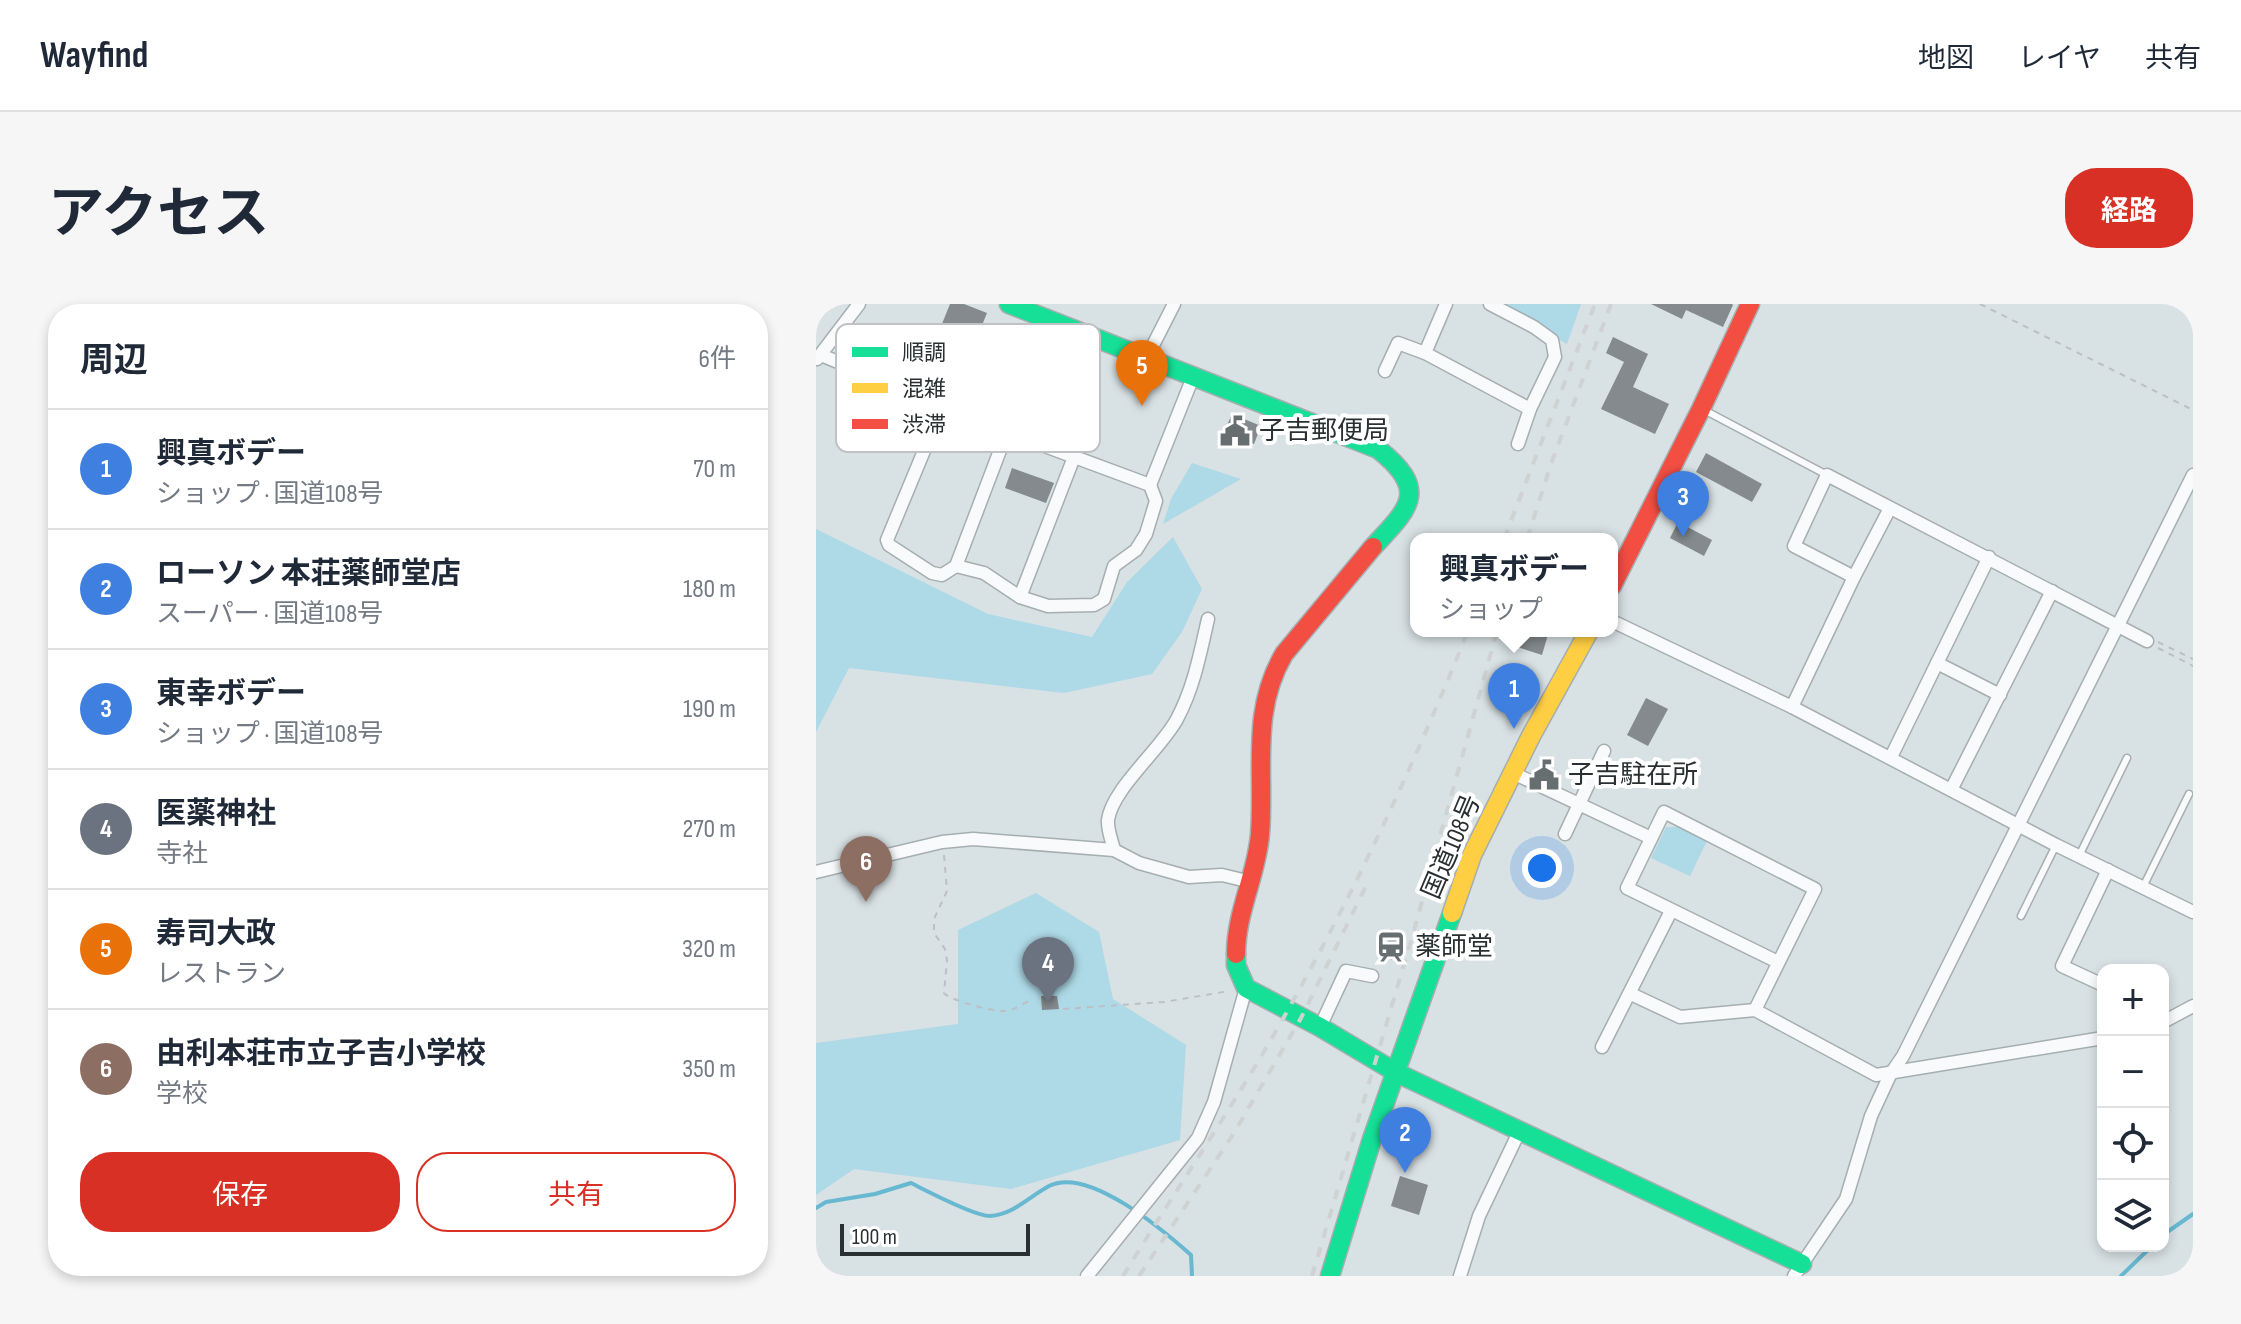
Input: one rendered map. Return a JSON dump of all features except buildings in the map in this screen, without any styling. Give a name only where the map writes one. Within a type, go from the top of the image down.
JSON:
[{"type":"main road","points":[[1009,304],[1059,324]]},
{"type":"main road","points":[[1618,574],[1750,304]]},
{"type":"main road","points":[[1100,341],[1378,449],[1394,460],[1404,476],[1408,493],[1406,511],[1303,631],[1274,671],[1265,702],[1259,765],[1260,835],[1236,935],[1236,965],[1246,988],[1397,1073],[1520,1130],[1798,1270]]},
{"type":"main road","name":"国道108号","points":[[1330,1276],[1372,1139],[1472,855],[1586,637]]},
{"type":"street","points":[[844,324],[859,304]]},
{"type":"street","points":[[1146,359],[1174,304]]},
{"type":"street","points":[[1425,353],[1446,304]]},
{"type":"street","points":[[1490,304],[1552,340],[1555,357],[1530,409],[1518,444]]},
{"type":"street","points":[[819,357],[836,334]]},
{"type":"street","points":[[1385,371],[1398,343],[1425,353],[1530,409]]},
{"type":"street","points":[[956,566],[984,573],[1020,597],[1048,606],[1094,605],[1104,599],[1114,566],[1136,550],[1146,534],[1156,501],[1150,485],[1193,377]]},
{"type":"street","points":[[924,452],[887,540],[889,545],[932,573],[942,575],[956,566],[999,452]]},
{"type":"street","points":[[1061,452],[1150,485]]},
{"type":"street","points":[[1020,597],[1074,457]]},
{"type":"street","points":[[1854,577],[1794,546],[1827,475],[2147,641]]},
{"type":"street","points":[[1798,1270],[1846,1199],[1871,1116],[1890,1075],[1903,1056],[2021,824],[2193,475]]},
{"type":"street","points":[[1792,707],[1890,508]]},
{"type":"street","points":[[1891,757],[1989,557]]},
{"type":"street","points":[[1952,788],[2052,591]]},
{"type":"street","points":[[1114,850],[1107,822],[1112,806],[1167,737],[1179,716],[1194,681],[1208,619]]},
{"type":"street","points":[[1618,624],[1792,707],[2056,845],[2193,912]]},
{"type":"street","points":[[1937,663],[2000,695]]},
{"type":"street","points":[[1565,834],[1604,751]]},
{"type":"street","points":[[1513,773],[1651,838]]},
{"type":"street","points":[[1755,1010],[1815,889],[1664,812],[1627,888],[1778,962]]},
{"type":"street","points":[[816,872],[942,842],[973,839],[1114,850],[1139,863],[1189,877],[1222,875],[1247,881]]},
{"type":"street","points":[[2097,982],[2062,966],[2108,870]]},
{"type":"street","points":[[1602,1047],[1671,911]]},
{"type":"street","points":[[1320,1027],[1346,971],[1372,976]]},
{"type":"street","points":[[1087,1276],[1198,1138],[1214,1102],[1246,988]]},
{"type":"street","points":[[1631,994],[1680,1017],[1755,1010],[1876,1075],[2097,1039]]},
{"type":"street","points":[[2169,1019],[2193,1006]]},
{"type":"street","points":[[1460,1276],[1479,1216],[1520,1130]]},
{"type":"lane","points":[[1701,409],[1827,475]]},
{"type":"lane","points":[[2079,856],[2127,758]]},
{"type":"lane","points":[[2143,887],[2189,794]]},
{"type":"lane","points":[[2021,916],[2056,845]]},
{"type":"path","points":[[1980,304],[2193,410]]},
{"type":"path","points":[[2147,641],[2151,639],[2193,659]]},
{"type":"path","points":[[2147,641],[2193,666]]},
{"type":"path","points":[[942,842],[947,891],[934,919],[934,933],[945,949],[944,993],[952,1000],[1006,1012],[1033,999]]},
{"type":"path","points":[[1063,1009],[1164,1002],[1246,988]]},
{"type":"shaded area","points":[[1494,304],[1581,304],[1567,344]]},
{"type":"shaded area","points":[[1192,463],[1241,479],[1163,524],[1171,499]]},
{"type":"shaded area","points":[[816,529],[988,614],[1092,637],[1127,582],[1173,537],[1202,589],[1182,632],[1152,674],[1064,693],[849,668],[816,732]]},
{"type":"shaded area","points":[[1666,827],[1678,827],[1707,841],[1690,876],[1651,858]]},
{"type":"shaded area","points":[[1036,893],[1099,932],[1113,999],[1186,1045],[1180,1140],[1011,1189],[854,1169],[816,1195],[816,1043],[958,1024],[958,930]]},
{"type":"waterway","points":[[816,1208],[826,1202],[875,1194],[911,1183],[962,1208],[990,1216],[1014,1209],[1049,1186],[1065,1182],[1084,1185],[1124,1204],[1178,1244],[1191,1255],[1192,1276]]},
{"type":"waterway","points":[[2169,1231],[2193,1214]]},
{"type":"waterway","points":[[2121,1276],[2146,1252]]},
{"type":"railway","points":[[1506,533],[1595,304]]},
{"type":"railway","points":[[1529,533],[1551,464],[1611,304]]},
{"type":"railway","points":[[1123,1276],[1249,1076],[1314,962],[1384,822],[1466,637]]},
{"type":"railway","points":[[1312,1276],[1411,941],[1495,637]]},
{"type":"railway","points":[[1139,1276],[1234,1133],[1301,1018],[1368,882]]},
{"type":"traffic: fast","points":[[1009,304],[1060,324]]},
{"type":"traffic: fast","points":[[1100,340],[1378,449],[1394,464],[1409,488],[1404,510],[1373,547]]},
{"type":"traffic: fast","points":[[1330,1276],[1372,1139],[1452,913]]},
{"type":"traffic: fast","points":[[1236,954],[1236,965],[1246,988],[1397,1073],[1802,1264]]},
{"type":"traffic: slow","points":[[1452,913],[1472,855],[1531,736],[1586,637]]},
{"type":"traffic: jam","points":[[1618,574],[1750,304]]},
{"type":"traffic: jam","points":[[1236,954],[1239,923],[1260,834],[1261,742],[1273,676],[1284,654],[1373,547]]},
{"type":"place","name":"寿司大政","points":[[1142,406]]},
{"type":"place","name":"子吉郵便局","points":[[1235,431]]},
{"type":"place","name":"東幸ボデー","points":[[1683,537]]},
{"type":"place","name":"興真ボデー","points":[[1514,729]]},
{"type":"place","name":"子吉駐在所","points":[[1544,775]]},
{"type":"place","name":"由利本荘市立子吉小学校","points":[[866,902]]},
{"type":"place","name":"薬師堂","points":[[1391,947]]},
{"type":"place","name":"医薬神社","points":[[1048,1003]]},
{"type":"place","name":"ローソン 本荘薬師堂店","points":[[1405,1173]]}]
